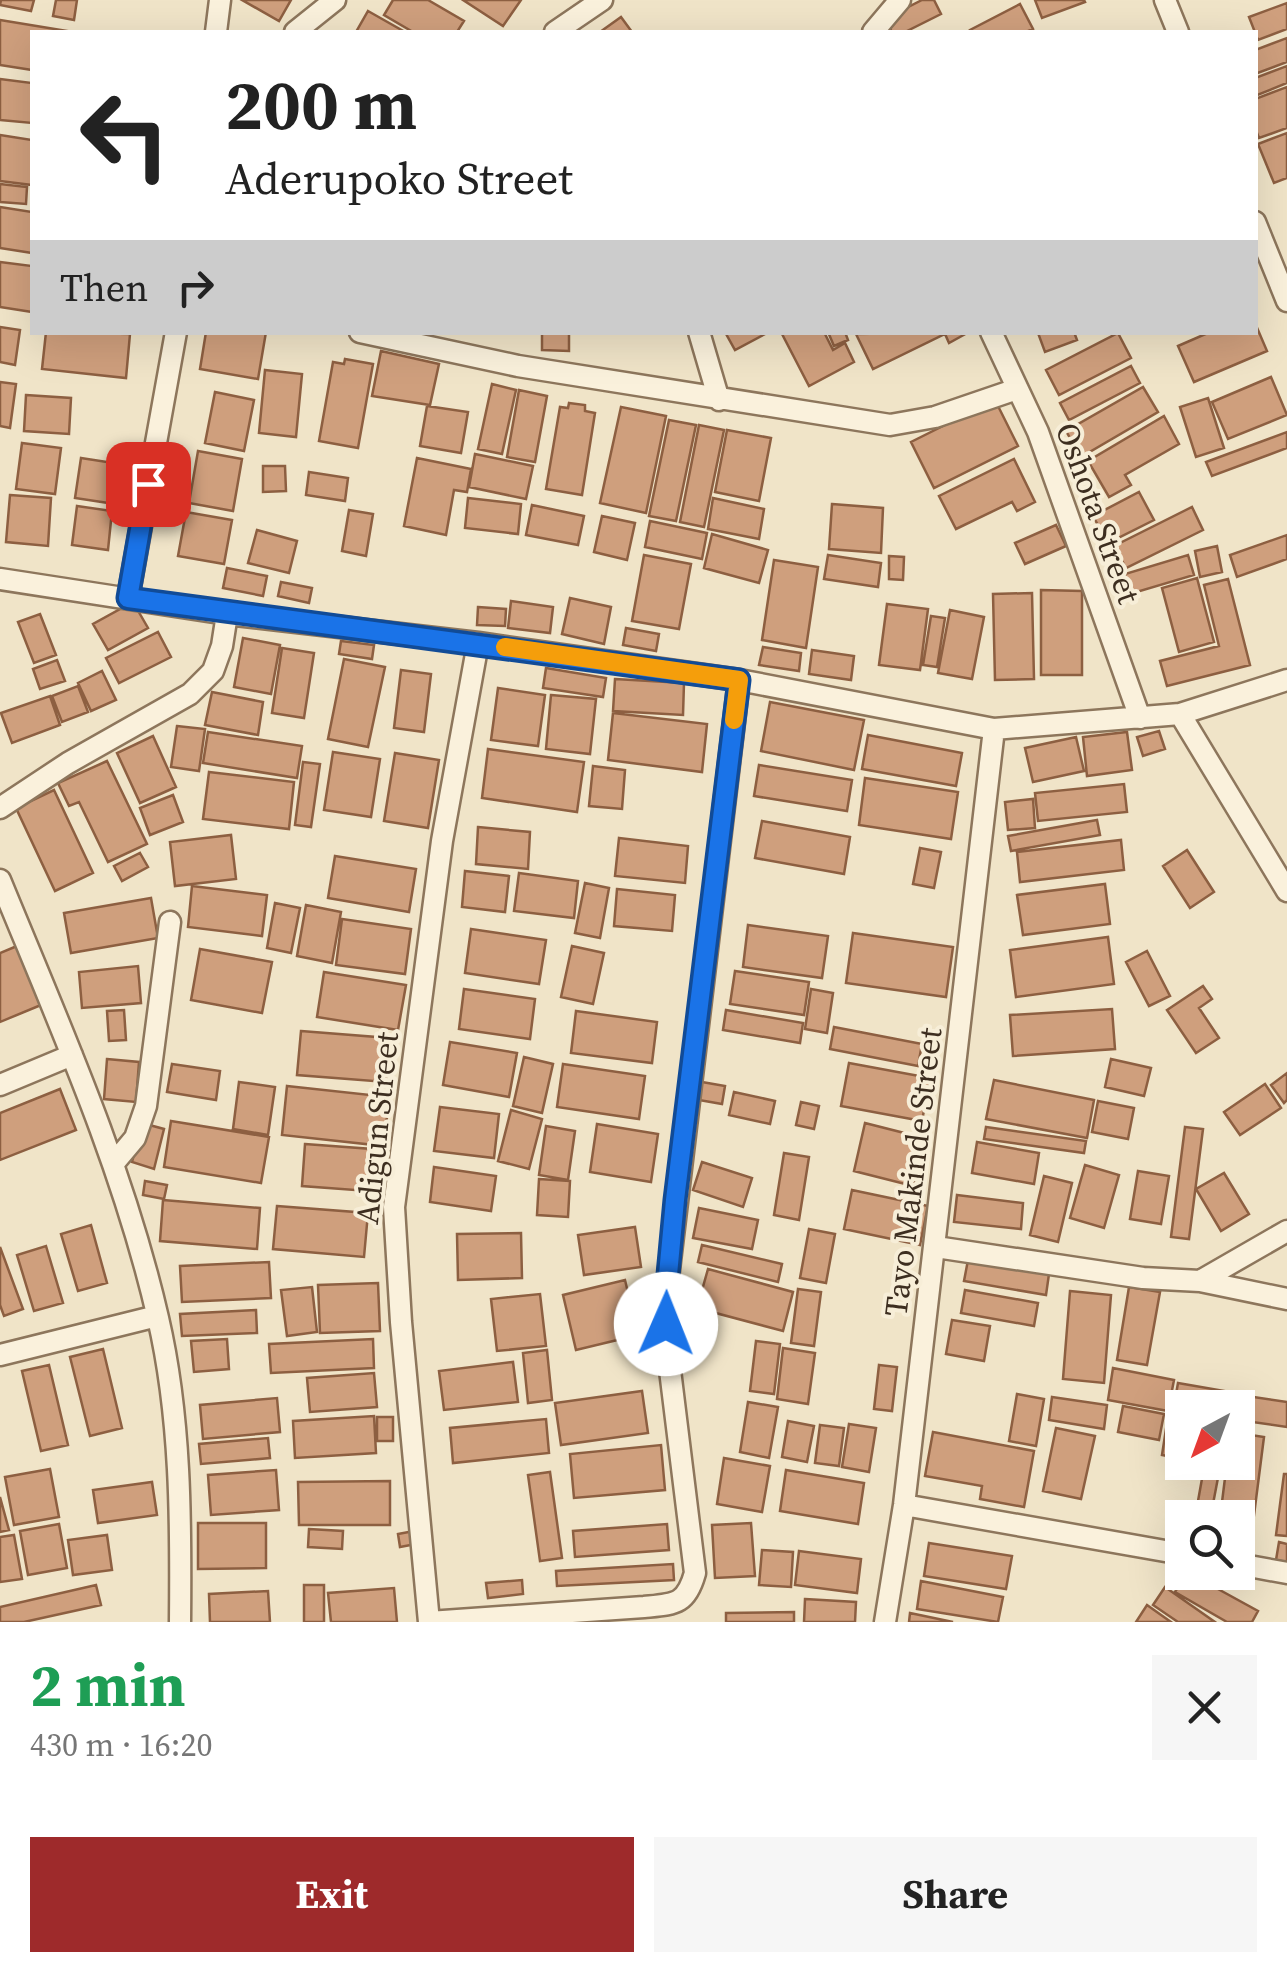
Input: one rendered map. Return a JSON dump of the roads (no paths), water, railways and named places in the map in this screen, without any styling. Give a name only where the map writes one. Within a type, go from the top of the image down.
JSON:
[{"type":"street","points":[[216,30],[220,0]]},
{"type":"street","points":[[298,30],[335,0]]},
{"type":"street","points":[[559,30],[602,0]]},
{"type":"street","points":[[875,30],[900,0]]},
{"type":"street","points":[[1165,0],[1177,30]]},
{"type":"street","points":[[1258,229],[1287,301]]},
{"type":"street","points":[[128,598],[175,335]]},
{"type":"street","points":[[374,335],[518,366],[890,425],[935,417],[1017,389]]},
{"type":"street","points":[[700,335],[719,400]]},
{"type":"street","name":"Oshota Street","points":[[991,335],[1038,432],[1140,718]]},
{"type":"street","points":[[0,578],[227,614],[478,643],[739,680],[994,729],[1180,714],[1287,680]]},
{"type":"street","points":[[0,808],[68,763],[190,694],[213,672],[227,614]]},
{"type":"street","name":"Adigun Street","points":[[429,1622],[400,1322],[394,1207],[442,841],[478,643]]},
{"type":"street","points":[[429,1622],[623,1615],[674,1604],[689,1594],[696,1573],[668,1354],[666,1296],[739,680]]},
{"type":"street","points":[[1180,714],[1287,891]]},
{"type":"street","name":"Tayo Makinde Street","points":[[884,1622],[904,1505],[936,1246],[994,729]]},
{"type":"street","points":[[0,880],[114,1163],[158,1316],[174,1429],[181,1518],[180,1622]]},
{"type":"street","points":[[114,1163],[135,1138],[146,1106],[170,922]]},
{"type":"street","points":[[0,1085],[72,1055]]},
{"type":"street","points":[[1200,1280],[1287,1230]]},
{"type":"street","points":[[936,1246],[1143,1278],[1200,1280],[1287,1299]]},
{"type":"street","points":[[0,1354],[158,1316]]},
{"type":"street","points":[[904,1505],[1165,1551]]},
{"type":"street","points":[[1255,1567],[1287,1573]]}]
